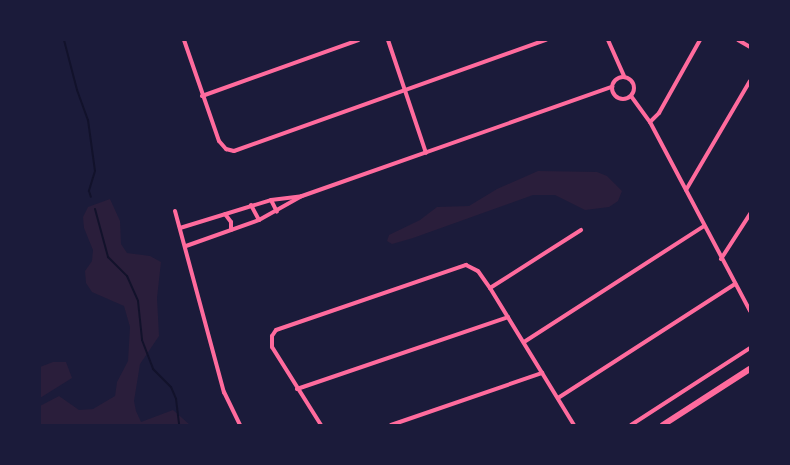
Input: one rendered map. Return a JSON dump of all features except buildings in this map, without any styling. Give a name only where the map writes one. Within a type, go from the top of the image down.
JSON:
[{"type":"main road","points":[[664,425],[750,369]]},
{"type":"street","points":[[184,40],[219,141],[226,149],[234,151],[546,40]]},
{"type":"street","points":[[202,96],[358,40]]},
{"type":"street","points":[[388,40],[426,153]]},
{"type":"street","points":[[608,40],[624,76],[634,84],[630,96]]},
{"type":"street","points":[[650,122],[659,114],[700,40]]},
{"type":"street","points":[[738,40],[750,47]]},
{"type":"street","points":[[624,76],[615,79],[612,87],[618,98],[630,96]]},
{"type":"street","points":[[686,190],[696,178],[750,81]]},
{"type":"street","points":[[180,228],[251,205],[302,196],[612,87]]},
{"type":"street","points":[[630,96],[650,122],[734,284],[750,311]]},
{"type":"street","points":[[186,246],[259,220],[302,196]]},
{"type":"street","points":[[271,200],[276,212]]},
{"type":"street","points":[[251,205],[259,220]]},
{"type":"street","points":[[175,211],[224,392],[240,425]]},
{"type":"street","points":[[225,214],[231,222],[231,230]]},
{"type":"street","points":[[721,259],[750,214]]},
{"type":"street","points":[[524,342],[704,226]]},
{"type":"street","points":[[490,288],[580,230]]},
{"type":"street","points":[[321,425],[272,347],[272,336],[282,326],[466,265],[478,271],[490,288],[574,425]]},
{"type":"street","points":[[558,398],[734,284]]},
{"type":"street","points":[[297,389],[508,317]]},
{"type":"street","points":[[631,425],[750,348]]},
{"type":"street","points":[[391,425],[542,373]]},
{"type":"shaded area","points":[[538,171],[597,172],[607,176],[622,191],[618,201],[609,207],[585,210],[555,195],[533,195],[413,238],[392,244],[387,241],[389,235],[420,220],[437,207],[469,206],[497,189]]},
{"type":"shaded area","points":[[110,199],[120,221],[121,244],[127,253],[150,256],[161,262],[157,298],[159,336],[140,364],[134,401],[136,411],[141,422],[173,410],[190,425],[40,425],[40,406],[59,396],[79,410],[93,409],[115,396],[117,382],[128,361],[130,327],[124,306],[92,292],[86,283],[85,271],[92,261],[93,250],[84,228],[83,217],[88,207]]},
{"type":"shaded area","points":[[53,362],[66,362],[72,378],[40,398],[40,367]]},
{"type":"waterway","points":[[64,40],[77,90],[88,120],[95,171],[89,191],[91,197]]},
{"type":"waterway","points":[[95,209],[108,257],[127,276],[138,301],[142,340],[153,369],[171,387],[176,399],[179,425]]}]
